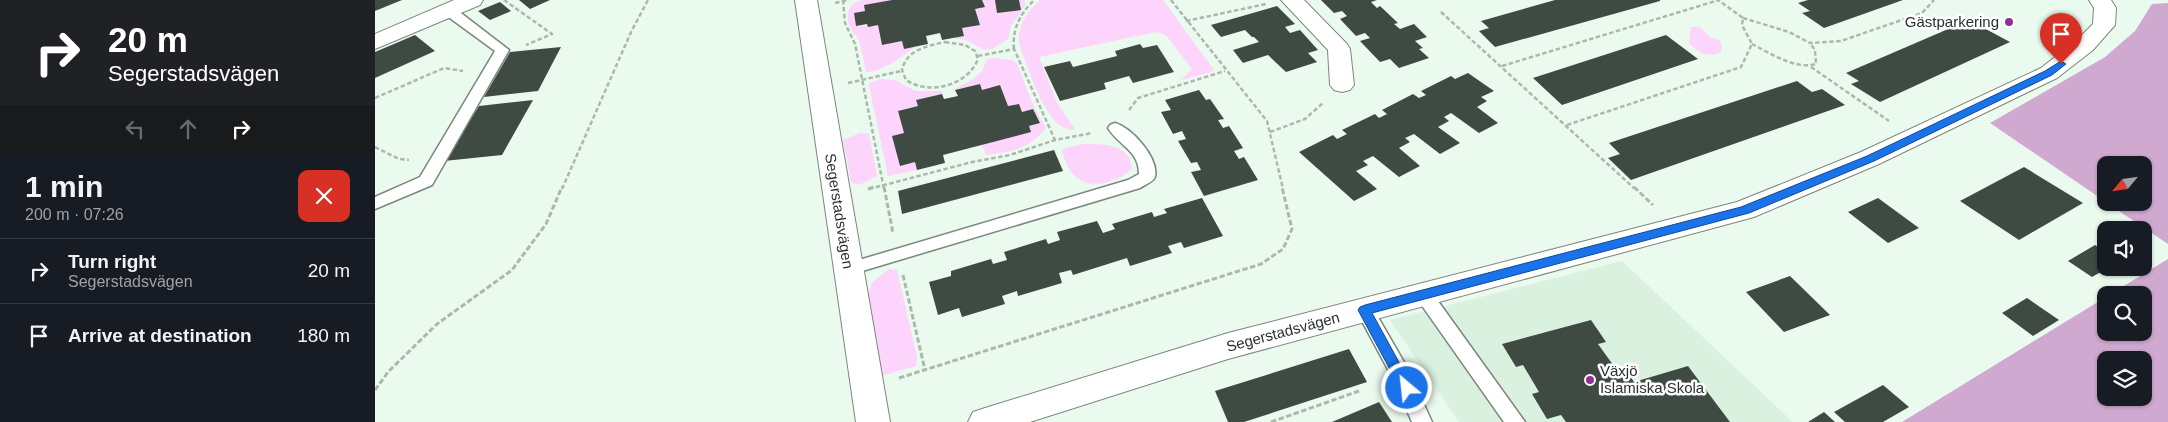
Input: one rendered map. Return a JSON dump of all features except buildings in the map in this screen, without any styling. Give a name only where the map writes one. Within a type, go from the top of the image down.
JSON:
[{"type":"street","points":[[375,42],[472,0]]},
{"type":"street","name":"Segerstadsvägen","points":[[806,0],[873,422]]},
{"type":"street","points":[[1292,0],[1339,49],[1343,86]]},
{"type":"street","name":"Segerstadsvägen","points":[[985,422],[1228,346],[1745,210],[1861,162],[2049,73],[2085,45],[2104,25],[2105,8],[2100,0]]},
{"type":"lane","points":[[375,203],[426,181],[502,50],[448,10]]},
{"type":"lane","points":[[849,269],[1133,184],[1147,177],[1148,167],[1142,152],[1115,128]]},
{"type":"lane","points":[[1424,295],[1515,422]]},
{"type":"lane","points":[[1365,310],[1401,375],[1422,422]]},
{"type":"path","points":[[497,57],[553,34],[504,0]]},
{"type":"path","points":[[375,390],[388,372],[437,324],[512,270],[546,224],[629,38],[648,0]]},
{"type":"path","points":[[843,0],[843,21],[855,44],[883,185],[925,370]]},
{"type":"path","points":[[1034,0],[1018,20],[1012,38],[1014,49],[1055,140]]},
{"type":"path","points":[[868,388],[1261,264],[1283,249],[1292,229],[1267,121],[1185,21],[1171,0]]},
{"type":"path","points":[[1501,67],[1719,0],[1743,18],[1789,32],[1811,43],[1841,41],[1922,13],[1934,0]]},
{"type":"path","points":[[1185,21],[1268,4]]},
{"type":"path","points":[[1441,12],[1678,227]]},
{"type":"path","points":[[1743,18],[1742,25],[1752,44],[1787,60],[1811,67],[1864,103]]},
{"type":"path","points":[[958,43],[968,46],[978,56],[977,67],[967,77],[942,87],[928,88],[914,85],[904,79],[901,71],[903,63],[909,55],[930,45],[958,43]]},
{"type":"path","points":[[1811,43],[1815,50],[1816,64],[1811,67]]},
{"type":"path","points":[[1566,126],[1741,67],[1752,44]]},
{"type":"path","points":[[978,56],[1014,49]]},
{"type":"path","points":[[375,98],[444,68],[487,75]]},
{"type":"path","points":[[820,90],[901,71]]},
{"type":"path","points":[[837,197],[972,162],[1010,155],[1055,140],[1115,128],[1138,98],[1225,71]]},
{"type":"path","points":[[1269,132],[1305,119],[1343,86]]},
{"type":"path","points":[[375,147],[399,159],[437,162]]},
{"type":"path","points":[[1271,422],[1359,391]]},
{"type":"shaded area","points":[[862,0],[892,0],[854,14],[856,26],[878,25],[882,45],[902,41],[915,47],[879,70],[866,72],[858,37],[852,31],[848,21],[850,8],[853,4]]},
{"type":"shaded area","points":[[982,0],[1024,0],[1026,4],[1011,26],[1008,39],[992,49],[984,50],[968,41],[954,38],[964,36],[962,28],[980,25],[975,9]]},
{"type":"shaded area","points":[[1040,0],[1163,0],[1214,70],[1181,80],[1192,69],[1166,35],[1156,32],[1039,57],[1057,103],[1075,129],[1065,128],[1056,121],[1040,97],[1019,44],[1021,25],[1031,9]]},
{"type":"shaded area","points":[[2168,3],[2168,244],[2152,233],[2152,221],[2134,221],[2119,211],[2153,211],[2153,156],[2097,156],[2097,196],[1990,123],[2105,57],[2135,31],[2152,4]]},
{"type":"shaded area","points":[[1691,27],[1700,27],[1710,37],[1720,40],[1721,52],[1708,55],[1696,49],[1689,43]]},
{"type":"shaded area","points":[[987,59],[1012,60],[1017,64],[1034,107],[1046,128],[1026,145],[1012,151],[986,155],[982,145],[1039,123],[1034,110],[1022,112],[1019,104],[1008,106],[1000,85],[982,90],[980,84],[955,90],[972,80],[982,71]]},
{"type":"shaded area","points":[[880,79],[895,80],[915,91],[942,91],[942,94],[916,100],[918,106],[898,111],[904,133],[893,136],[900,166],[915,162],[917,170],[888,176],[869,86],[869,83]]},
{"type":"shaded area","points":[[860,133],[869,134],[877,176],[859,185],[851,182],[843,140]]},
{"type":"shaded area","points":[[1083,144],[1107,145],[1120,149],[1130,160],[1132,168],[1113,181],[1096,184],[1081,181],[1070,171],[1062,151],[1065,148]]},
{"type":"shaded area","points":[[2168,259],[2168,422],[1902,422],[2097,303],[2097,341],[2152,341],[2152,286],[2124,286],[2140,276],[2152,276],[2152,269]]},
{"type":"shaded area","name":"Växjö Islamiska Skola","points":[[1622,261],[1793,422],[1459,422],[1390,320]]},
{"type":"shaded area","points":[[889,269],[897,270],[917,357],[916,366],[881,376],[867,297],[872,283]]},
{"type":"place","name":"Gästparkering","points":[[2009,22]]},
{"type":"place","name":"Växjö Islamiska Skola","points":[[1590,380]]},
{"type":"route","points":[[1407,388],[1365,310],[1745,210],[1870,158],[2049,73],[2061,64]]}]
